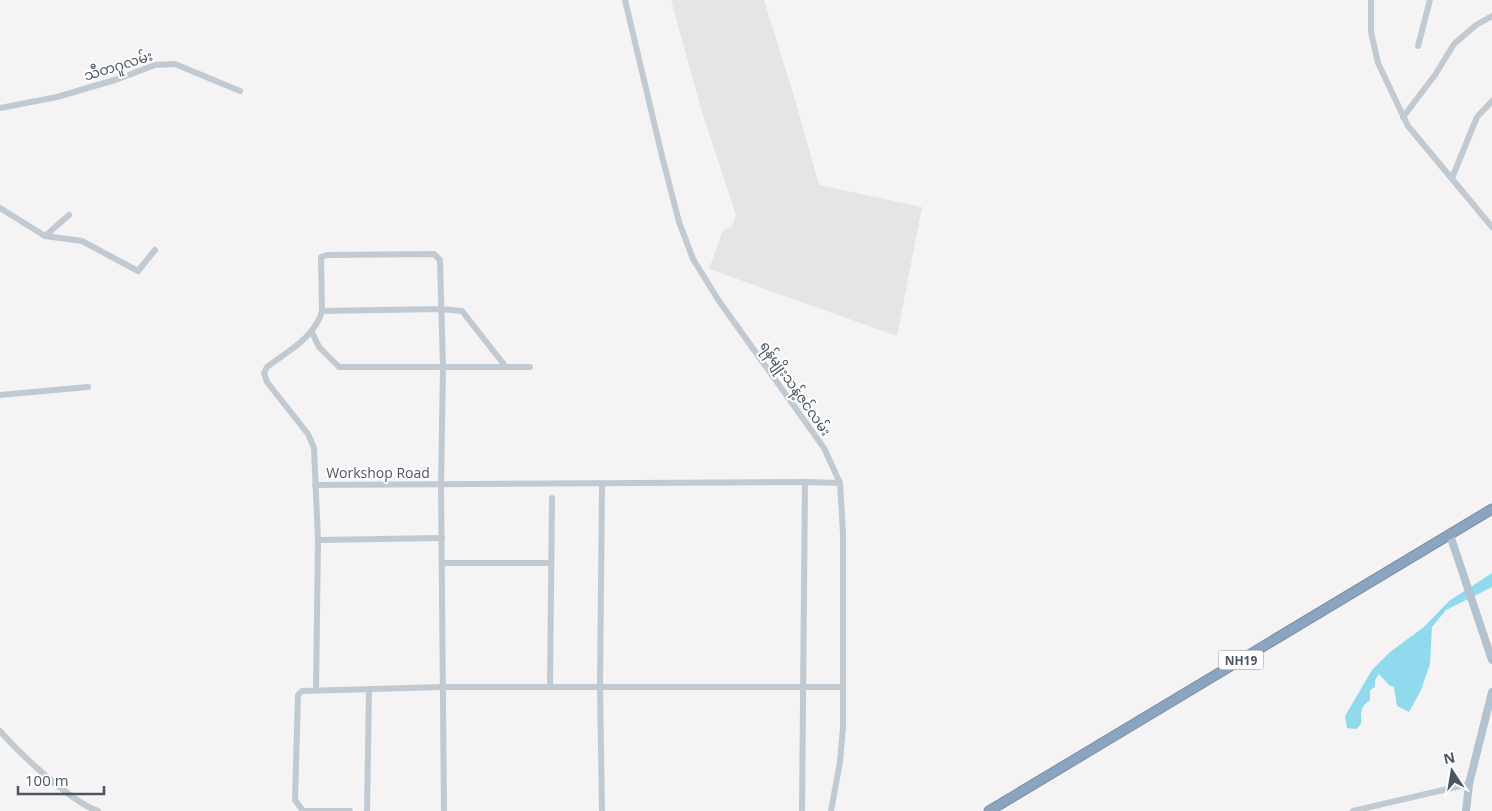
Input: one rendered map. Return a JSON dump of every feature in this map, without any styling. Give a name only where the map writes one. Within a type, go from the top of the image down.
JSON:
[{"type":"highway","name":"NH19","points":[[989,811],[1492,509]]},
{"type":"main road","points":[[1450,535],[1492,660]]},
{"type":"main road","points":[[1466,811],[1469,784],[1492,692]]},
{"type":"street","name":"ရန်မျိုးသန့်ဇင်လမ်း","points":[[625,0],[679,222],[693,260],[719,301],[824,448],[840,483],[843,533],[843,687],[840,762],[830,811]]},
{"type":"street","points":[[1372,0],[1371,32],[1378,64],[1403,117],[1408,126],[1492,227]]},
{"type":"street","points":[[1418,46],[1430,0]]},
{"type":"street","points":[[1403,117],[1435,75],[1454,44],[1476,25],[1492,16]]},
{"type":"street","name":"သီတဂူလမ်း","points":[[0,108],[57,97],[161,65],[175,64],[240,91]]},
{"type":"street","points":[[1452,178],[1477,117],[1492,102]]},
{"type":"street","points":[[0,208],[45,236],[82,241],[138,271],[155,250]]},
{"type":"street","points":[[45,236],[69,215]]},
{"type":"street","points":[[316,690],[318,540],[314,448],[308,434],[272,390],[264,373],[268,367],[312,332],[319,322],[322,311],[321,257],[326,255],[437,255],[440,260],[443,367],[441,485],[444,811]]},
{"type":"street","points":[[322,311],[441,308],[462,311],[506,367]]},
{"type":"street","points":[[312,332],[319,347],[339,368],[530,368]]},
{"type":"street","points":[[0,396],[88,387]]},
{"type":"street","points":[[802,811],[805,482]]},
{"type":"street","name":"Workshop Road","points":[[315,485],[840,483]]},
{"type":"street","points":[[602,484],[600,687],[602,811]]},
{"type":"street","points":[[550,687],[552,498]]},
{"type":"street","points":[[318,540],[442,538]]},
{"type":"street","points":[[442,563],[551,563]]},
{"type":"street","points":[[350,811],[303,810],[295,800],[298,695],[302,691],[443,687],[843,687]]},
{"type":"street","points":[[367,811],[369,689]]},
{"type":"street","points":[[0,731],[60,787],[85,807],[98,811]]},
{"type":"street","points":[[1353,811],[1469,784]]},
{"type":"shaded area","points":[[671,0],[764,0],[819,185],[922,207],[897,336],[709,269],[723,230],[732,227],[736,215],[702,112]]},
{"type":"water","points":[[1492,573],[1492,587],[1446,610],[1432,627],[1430,664],[1421,690],[1409,712],[1397,706],[1394,687],[1389,685],[1379,674],[1375,680],[1375,687],[1370,690],[1370,700],[1362,709],[1360,726],[1356,729],[1347,728],[1345,716],[1372,670],[1390,652],[1424,627],[1449,601]]}]
